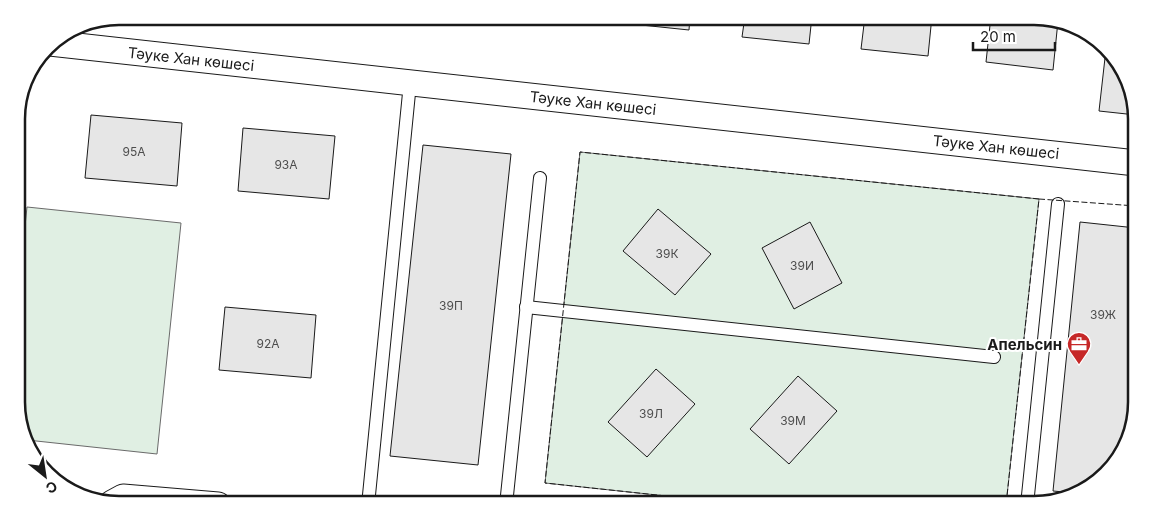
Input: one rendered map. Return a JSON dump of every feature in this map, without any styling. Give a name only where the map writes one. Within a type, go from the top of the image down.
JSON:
[{"type":"street","name":"Тәуке Хан көшесі","points":[[62,44],[1128,162]]},
{"type":"lane","points":[[369,496],[410,83]]},
{"type":"lane","points":[[507,496],[540,178]]},
{"type":"lane","points":[[1029,496],[1058,204]]},
{"type":"lane","points":[[526,307],[994,356]]},
{"type":"green space","points":[[580,152],[1039,199],[1007,496],[666,496],[545,483]]},
{"type":"green space","points":[[27,207],[181,223],[157,454],[33,441],[28,426],[25,402],[25,226]]},
{"type":"building","points":[[641,25],[689,25],[689,30]]},
{"type":"building","points":[[744,25],[811,25],[809,44],[742,37]]},
{"type":"building","points":[[864,25],[931,25],[928,56],[861,49]]},
{"type":"building","points":[[990,25],[1040,25],[1057,28],[1053,70],[986,62]]},
{"type":"building","points":[[1105,58],[1121,83],[1128,114],[1099,111]]},
{"type":"building","points":[[91,115],[182,123],[177,186],[85,178]]},
{"type":"building","points":[[243,128],[335,136],[329,199],[238,191]]},
{"type":"building","points":[[423,145],[511,154],[478,465],[390,456]]},
{"type":"building","points":[[658,209],[711,254],[675,295],[623,251]]},
{"type":"building","points":[[810,222],[842,283],[794,309],[762,248]]},
{"type":"building","points":[[1080,222],[1128,227],[1128,402],[1123,432],[1109,459],[1091,477],[1070,489],[1062,492],[1053,491]]},
{"type":"building","points":[[225,307],[316,315],[311,378],[219,370]]},
{"type":"building","points":[[656,369],[695,404],[647,457],[608,422]]},
{"type":"building","points":[[798,376],[837,411],[789,464],[750,429]]},
{"type":"fence","points":[[666,496],[545,483],[580,152],[1039,199],[1007,496]]},
{"type":"fence","points":[[1039,199],[1128,205]]},
{"type":"place","name":"Апельсин","points":[[1079,365]]}]
